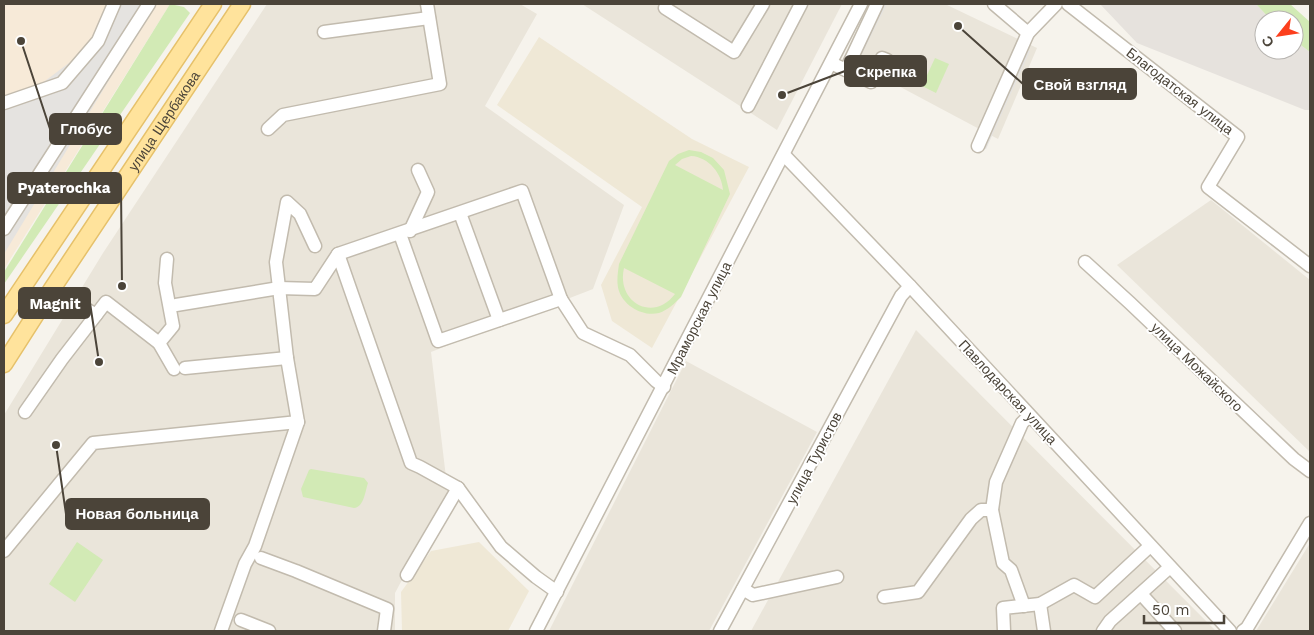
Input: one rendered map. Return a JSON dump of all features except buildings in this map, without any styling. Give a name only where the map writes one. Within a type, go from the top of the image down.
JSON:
[{"type":"main road","name":"улица Щербакова","points":[[4,315],[213,4]]},
{"type":"main road","name":"улица Щербакова","points":[[4,364],[242,4]]},
{"type":"street","points":[[4,103],[62,83],[98,41],[114,4]]},
{"type":"street","points":[[4,229],[149,4]]},
{"type":"street","points":[[268,129],[283,115],[440,84],[427,4]]},
{"type":"street","points":[[665,8],[734,52],[763,4]]},
{"type":"street","points":[[748,106],[801,4]]},
{"type":"street","name":"Мраморская улица","points":[[536,631],[861,4]]},
{"type":"street","points":[[846,70],[877,4]]},
{"type":"street","points":[[994,4],[1028,33]]},
{"type":"street","points":[[978,146],[1028,33],[1056,4]]},
{"type":"street","name":"Благодатская улица","points":[[1068,4],[1238,137],[1208,187],[1310,266]]},
{"type":"street","points":[[324,32],[429,18]]},
{"type":"street","points":[[831,63],[871,82],[882,58],[887,60]]},
{"type":"street","name":"Павлодарская улица","points":[[784,155],[910,286],[1230,631]]},
{"type":"street","points":[[418,170],[428,192],[405,232],[438,341],[561,299]]},
{"type":"street","points":[[176,304],[278,288],[315,289],[338,254],[522,191],[561,299],[583,333],[630,355],[664,387]]},
{"type":"street","points":[[221,631],[245,564],[255,546],[298,422],[287,358],[276,262],[287,202],[300,214],[315,246]]},
{"type":"street","points":[[460,212],[499,320]]},
{"type":"street","points":[[1290,250],[1310,252]]},
{"type":"street","points":[[338,254],[411,463],[458,488],[501,547],[556,592]]},
{"type":"street","points":[[159,343],[173,326],[165,283],[167,259]]},
{"type":"street","name":"улица Можайского","points":[[1085,262],[1294,459],[1310,470]]},
{"type":"street","name":"улица Туристов","points":[[720,631],[901,296],[910,286]]},
{"type":"street","points":[[52,289],[96,315]]},
{"type":"street","points":[[25,412],[62,359],[106,302],[159,343],[180,369],[287,358]]},
{"type":"street","points":[[1024,606],[1011,570],[1003,563],[992,510],[996,482],[1022,422],[1029,416]]},
{"type":"street","points":[[4,551],[93,443],[298,422]]},
{"type":"street","points":[[407,575],[458,488]]},
{"type":"street","points":[[884,597],[918,592],[971,519],[981,510],[992,510]]},
{"type":"street","points":[[1243,631],[1247,628],[1310,523]]},
{"type":"street","points":[[1004,631],[1003,608],[1040,604],[1074,585],[1095,596],[1150,546]]},
{"type":"street","points":[[261,558],[296,570],[386,609],[384,631]]},
{"type":"street","points":[[1110,628],[1170,566]]},
{"type":"street","points":[[743,589],[753,595],[837,578]]},
{"type":"street","points":[[1141,594],[1175,631]]},
{"type":"street","points":[[1040,604],[1044,631]]},
{"type":"street","points":[[241,620],[269,631]]},
{"type":"shaded area","points":[[4,4],[170,4],[4,269]]},
{"type":"shaded area","points":[[110,4],[155,4],[4,254],[4,96],[29,93],[89,48]]},
{"type":"shaded area","points":[[267,4],[520,4],[537,14],[485,106],[624,205],[593,289],[431,352],[448,494],[395,593],[395,631],[4,631],[4,415],[103,253]]},
{"type":"shaded area","points":[[582,4],[842,4],[777,130]]},
{"type":"shaded area","points":[[872,4],[945,4],[1037,48],[998,139],[846,58]]},
{"type":"shaded area","points":[[882,4],[887,4],[862,54],[859,53]]},
{"type":"shaded area","points":[[1100,4],[1256,4],[1262,10],[1254,10],[1254,60],[1304,60],[1304,48],[1310,52],[1310,110],[1305,110],[1137,43]]},
{"type":"shaded area","points":[[539,37],[692,139],[749,167],[652,348],[612,321],[601,285],[642,207],[497,105]]},
{"type":"shaded area","points":[[1026,50],[1030,51],[986,149],[982,148]]},
{"type":"shaded area","points":[[1211,200],[1310,280],[1310,452],[1117,265]]},
{"type":"shaded area","points":[[916,330],[1216,631],[751,631]]},
{"type":"shaded area","points":[[686,361],[817,432],[709,631],[549,631]]},
{"type":"shaded area","points":[[479,542],[529,591],[508,631],[402,631],[401,592],[431,551]]},
{"type":"shaded area","points":[[1310,543],[1310,631],[1256,631]]},
{"type":"green space","points":[[170,4],[184,7],[190,13],[4,284],[4,272]]},
{"type":"green space","points":[[1256,4],[1290,4],[1297,10],[1262,10]]},
{"type":"green space","points":[[1304,17],[1310,22],[1310,52],[1304,48]]},
{"type":"green space","points":[[935,58],[949,64],[936,93],[922,86]]},
{"type":"green space","points":[[689,150],[701,152],[713,158],[724,170],[730,194],[681,297],[662,312],[653,314],[641,312],[630,306],[621,296],[618,284],[619,264],[669,161],[678,154]],"holes":[[[691,156],[703,159],[713,167],[720,178],[723,190],[675,165],[682,159]],[[624,268],[675,294],[666,303],[657,307],[638,305],[631,299],[626,290],[623,280]]]},
{"type":"green space","points":[[311,469],[364,478],[368,483],[360,505],[354,508],[303,497],[301,489]]},
{"type":"green space","points":[[77,542],[103,560],[75,602],[49,584]]},
{"type":"place","name":"Свой взгляд","points":[[958,26]]},
{"type":"place","name":"Глобус","points":[[21,41]]},
{"type":"place","name":"Скрепка","points":[[782,95]]},
{"type":"place","name":"Pyaterochka","points":[[122,286]]},
{"type":"place","name":"Magnit","points":[[99,362]]},
{"type":"place","name":"Новая больница","points":[[56,445]]}]
